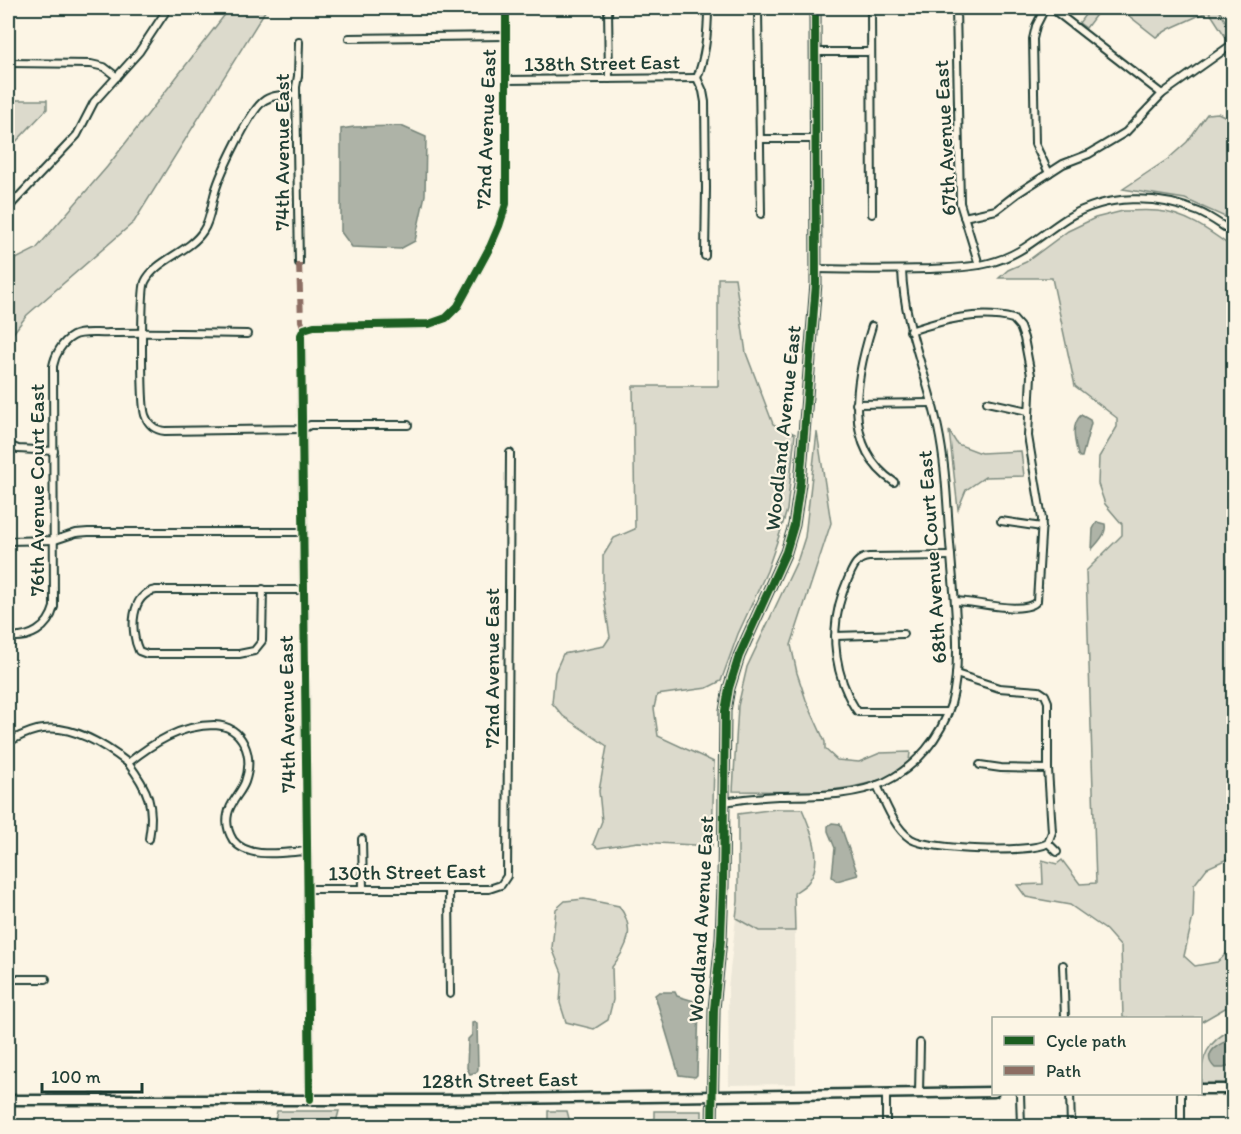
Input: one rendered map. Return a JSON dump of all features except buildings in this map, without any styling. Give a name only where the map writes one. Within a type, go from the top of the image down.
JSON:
[{"type":"street","points":[[8,208],[77,135],[94,102],[139,52],[168,8]]},
{"type":"street","name":"72nd Avenue East","points":[[304,329],[314,326],[421,325],[441,320],[453,312],[464,297],[490,248],[506,204],[506,8]]},
{"type":"street","points":[[608,8],[609,79]]},
{"type":"street","points":[[705,256],[705,102],[697,78],[708,36],[708,8]]},
{"type":"street","name":"Woodland Avenue East","points":[[712,1126],[714,1009],[722,924],[724,720],[729,688],[745,641],[780,566],[794,525],[800,484],[816,269],[815,8]]},
{"type":"street","points":[[871,8],[872,214]]},
{"type":"street","name":"67th Avenue East","points":[[956,8],[960,203],[979,265]]},
{"type":"street","points":[[1049,173],[1035,144],[1033,39],[1036,26],[1044,10],[1055,11],[1162,94]]},
{"type":"street","points":[[758,11],[761,214]]},
{"type":"street","points":[[349,38],[506,36]]},
{"type":"street","name":"74th Avenue East","points":[[299,42],[296,95],[299,263]]},
{"type":"street","points":[[964,217],[996,210],[1018,192],[1063,164],[1089,154],[1126,132],[1162,94],[1233,43]]},
{"type":"street","points":[[816,52],[871,52]]},
{"type":"street","points":[[8,63],[91,64],[104,67],[117,77]]},
{"type":"street","name":"138th Street East","points":[[507,80],[697,78]]},
{"type":"street","points":[[296,95],[275,96],[262,102],[223,169],[208,222],[203,231],[189,246],[166,261],[146,280],[143,293],[143,404],[146,417],[151,425],[165,431],[303,429],[310,425],[408,425]]},
{"type":"street","points":[[761,139],[816,139]]},
{"type":"street","points":[[816,269],[902,270],[979,265],[1022,251],[1068,217],[1112,201],[1142,199],[1174,204],[1201,213],[1233,233]]},
{"type":"street","name":"68th Avenue Court East","points":[[724,802],[832,794],[877,785],[903,771],[926,749],[948,712],[956,674],[955,601],[944,463],[932,403],[910,331],[904,303],[902,270]]},
{"type":"street","points":[[910,331],[955,318],[1006,318],[1015,321],[1024,338],[1030,364],[1028,442],[1041,504],[1042,527],[1038,594],[1035,604],[1013,608],[955,601]]},
{"type":"street","name":"68th Avenue Court East","points":[[872,326],[862,359],[856,404],[858,422],[866,452],[874,466],[894,482]]},
{"type":"street","name":"74th Avenue East","points":[[304,329],[301,335],[310,1099]]},
{"type":"street","points":[[143,333],[248,334]]},
{"type":"street","name":"76th Avenue Court East","points":[[8,637],[24,637],[36,632],[48,622],[54,607],[53,366],[55,357],[74,335],[143,333]]},
{"type":"street","points":[[987,402],[1028,411]]},
{"type":"street","points":[[856,404],[932,403]]},
{"type":"street","points":[[8,445],[18,449],[54,451]]},
{"type":"street","name":"72nd Avenue East","points":[[504,882],[508,872],[510,453]]},
{"type":"street","points":[[1001,521],[1042,527]]},
{"type":"street","points":[[8,541],[55,540],[76,533],[88,532],[303,532]]},
{"type":"street","points":[[948,712],[863,713],[856,711],[840,674],[835,636],[842,593],[856,562],[863,558],[951,556]]},
{"type":"street","points":[[263,590],[261,641],[258,647],[248,653],[142,653],[139,651],[135,639],[135,613],[142,595],[156,590],[263,590],[304,590]]},
{"type":"street","points":[[835,636],[903,634]]},
{"type":"street","points":[[877,785],[892,816],[912,839],[925,844],[961,849],[1031,848],[1048,843],[1052,832],[1048,769],[1048,702],[1043,693],[999,688],[956,674]]},
{"type":"street","points":[[128,763],[153,744],[183,731],[215,725],[227,727],[238,733],[245,743],[248,759],[246,779],[228,812],[227,823],[232,837],[238,845],[250,852],[307,851]]},
{"type":"street","points":[[8,742],[35,730],[56,729],[92,739],[111,750],[128,763],[147,791],[151,806],[149,839]]},
{"type":"street","points":[[980,765],[1048,769]]},
{"type":"street","points":[[362,839],[363,889]]},
{"type":"street","points":[[1048,843],[1057,852]]},
{"type":"street","name":"130th Street East","points":[[308,889],[489,889],[504,882]]},
{"type":"street","points":[[449,888],[450,994]]},
{"type":"street","points":[[1063,965],[1065,1017]]},
{"type":"street","points":[[8,978],[46,980]]},
{"type":"street","points":[[919,1093],[920,1044]]},
{"type":"street","points":[[1202,1089],[1233,1089]]},
{"type":"street","name":"128th Street East","points":[[8,1100],[992,1092]]},
{"type":"street","points":[[886,1094],[886,1126]]},
{"type":"street","points":[[1020,1095],[1021,1126]]},
{"type":"street","points":[[1070,1095],[1071,1126]]},
{"type":"street","points":[[1180,1095],[1181,1126]]},
{"type":"street","points":[[1233,1113],[1233,1126]]},
{"type":"shaded area","points":[[230,8],[267,8],[134,222],[27,315],[8,340],[8,263],[36,249],[107,167]]},
{"type":"shaded area","points":[[1090,8],[1101,8],[1086,28],[1079,23]]},
{"type":"shaded area","points":[[1119,8],[1218,8],[1233,35],[1227,39],[1209,11],[1156,37]]},
{"type":"shaded area","points":[[11,100],[47,100],[47,109],[8,150],[8,124],[12,123]]},
{"type":"shaded area","points":[[1218,113],[1233,120],[1233,192],[1225,217],[1185,199],[1123,189],[1168,159],[1187,142],[1207,114]]},
{"type":"shaded area","points":[[401,126],[426,137],[425,195],[415,241],[400,249],[352,247],[341,232],[341,129]]},
{"type":"shaded area","points":[[1123,211],[1157,211],[1178,215],[1198,224],[1233,248],[1233,861],[1227,859],[1207,868],[1194,885],[1193,917],[1184,956],[1195,966],[1217,962],[1233,948],[1234,1003],[1202,1021],[1202,1017],[1123,1017],[1121,947],[1106,930],[1070,905],[1026,897],[1017,885],[1043,884],[1042,860],[1057,864],[1062,860],[1080,884],[1096,883],[1086,571],[1122,535],[1122,524],[1105,504],[1098,484],[1099,457],[1117,427],[1117,418],[1075,386],[1052,278],[999,278],[1008,270],[1026,262],[1068,231],[1095,218]]},
{"type":"shaded area","points":[[718,278],[735,278],[746,353],[773,424],[795,434],[787,510],[767,571],[738,634],[721,681],[707,688],[657,695],[654,708],[658,736],[714,762],[712,846],[638,842],[598,848],[593,844],[602,821],[599,791],[607,746],[563,716],[552,703],[555,672],[563,654],[604,646],[610,637],[603,592],[603,556],[614,538],[635,529],[633,386],[718,386]]},
{"type":"shaded area","points":[[1081,415],[1091,423],[1082,457],[1080,457],[1074,434],[1075,424]]},
{"type":"shaded area","points":[[949,431],[957,444],[981,453],[1021,451],[1024,476],[985,477],[966,490],[958,509]]},
{"type":"shaded area","points":[[817,432],[831,523],[791,645],[797,673],[806,700],[825,742],[825,749],[837,760],[859,762],[880,753],[910,752],[909,761],[886,778],[846,788],[808,791],[733,791],[738,706],[747,667],[798,559],[805,537]]},
{"type":"shaded area","points":[[1097,522],[1105,524],[1105,531],[1092,549],[1093,529]]},
{"type":"shaded area","points":[[777,809],[802,809],[812,835],[816,864],[808,883],[794,893],[795,931],[759,931],[736,918],[738,814]]},
{"type":"shaded area","points":[[832,823],[840,824],[858,875],[837,881],[832,877],[835,848],[828,831],[828,826]]},
{"type":"shaded area","points":[[584,899],[619,906],[627,922],[628,930],[626,945],[612,967],[613,1000],[608,1020],[594,1029],[566,1022],[560,1003],[562,973],[552,948],[556,909],[565,901]]},
{"type":"shaded area","points":[[736,918],[759,931],[795,931],[796,1084],[729,1085],[728,988]]},
{"type":"shaded area","points":[[659,992],[675,992],[677,996],[698,1002],[697,1075],[695,1077],[679,1075],[655,995]]},
{"type":"shaded area","points":[[472,1023],[477,1024],[478,1069],[477,1072],[470,1074],[467,1068],[468,1039],[472,1035]]},
{"type":"shaded area","points":[[1233,1029],[1233,1084],[1202,1085],[1204,1058],[1212,1044],[1224,1033]]},
{"type":"shaded area","points":[[1233,1040],[1233,1063],[1224,1068],[1215,1068],[1211,1063],[1211,1053],[1223,1043]]},
{"type":"shaded area","points":[[277,1111],[339,1111],[335,1126],[274,1126]]},
{"type":"shaded area","points":[[548,1111],[567,1111],[571,1126],[548,1126]]},
{"type":"shaded area","points":[[654,1111],[702,1111],[702,1126],[654,1126]]},
{"type":"marked path","points":[[299,263],[301,321],[304,329]]},
{"type":"cycle path","points":[[310,1099],[301,335],[304,329],[314,326],[429,324],[446,318],[458,306],[490,247],[506,204],[506,8]]},
{"type":"cycle path","points":[[712,1126],[714,1009],[721,939],[723,885],[725,711],[739,656],[786,552],[794,525],[800,484],[816,283],[815,8]]}]
